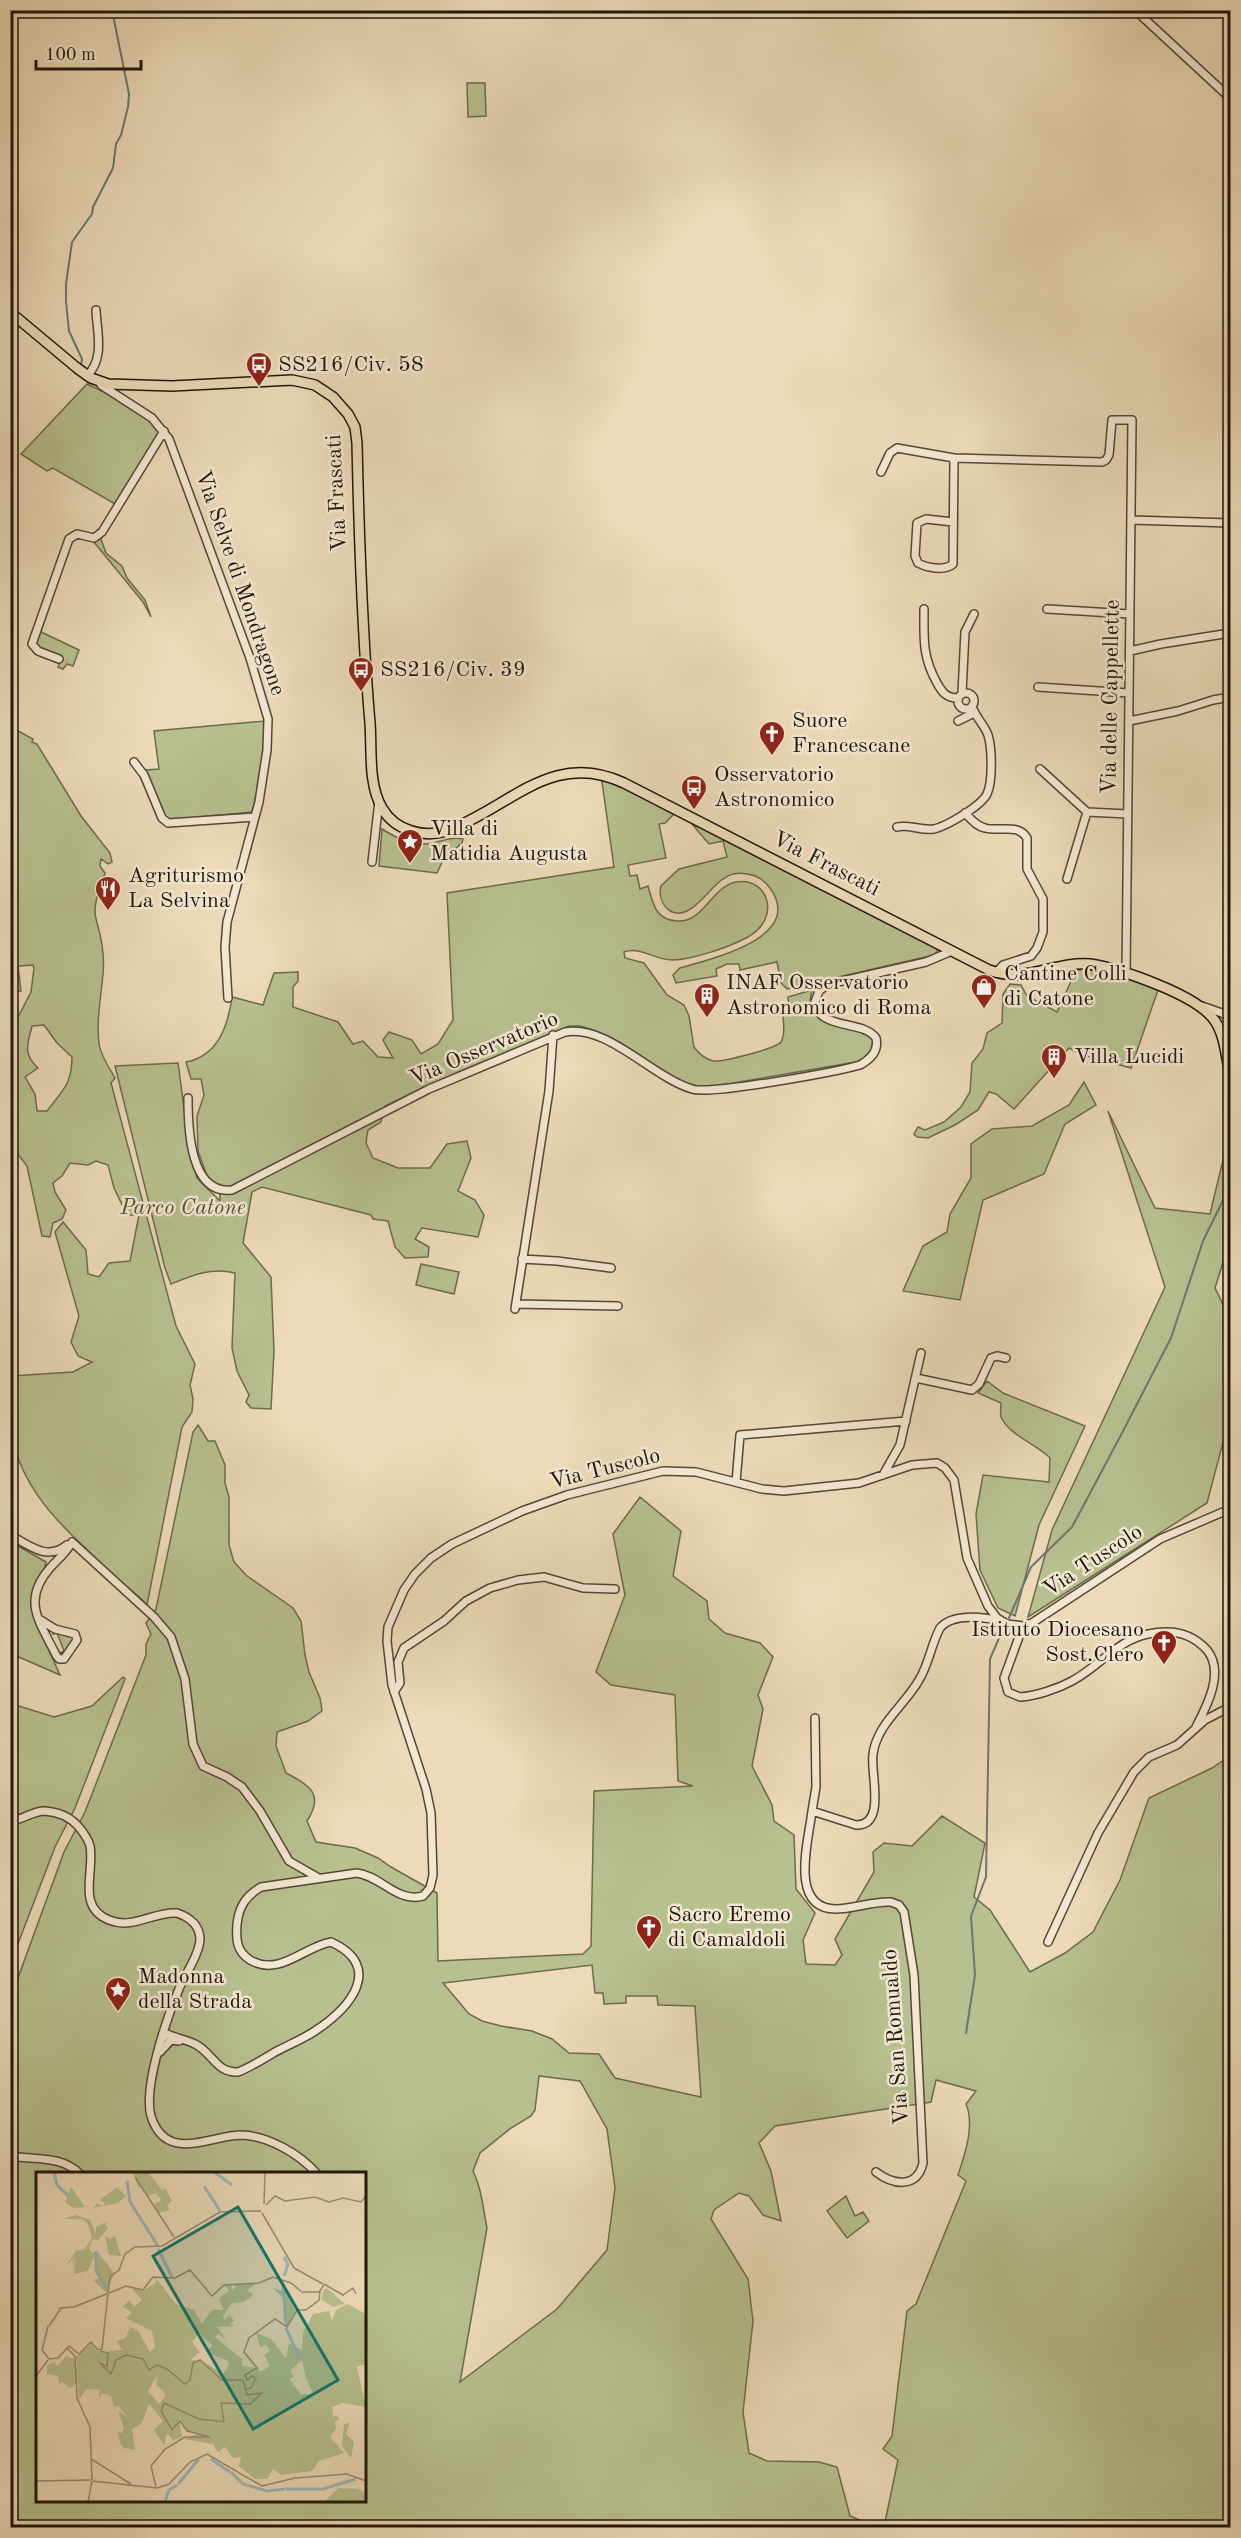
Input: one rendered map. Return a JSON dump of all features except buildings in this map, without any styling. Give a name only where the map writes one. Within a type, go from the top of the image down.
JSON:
[{"type":"main road","name":"Via Frascati","points":[[10,312],[87,376],[103,383],[119,386],[298,381],[325,391],[348,414],[355,427],[357,443],[363,644],[373,773],[379,801],[385,813],[396,824],[417,833],[437,834],[550,778],[579,771],[601,774],[624,783],[996,973],[1023,975],[1084,963],[1099,965],[1174,991],[1203,1006]]},
{"type":"main road","points":[[1203,1006],[1218,1027],[1230,1074]]},
{"type":"street","points":[[1135,10],[1230,98]]},
{"type":"street","points":[[87,376],[94,369],[99,357],[96,310]]},
{"type":"street","name":"Via Selve di Mondragone","points":[[87,376],[141,410],[164,431],[174,450],[265,702],[268,744],[255,817],[227,922],[225,947],[228,998]]},
{"type":"street","name":"Via delle Cappellette","points":[[954,458],[1102,462],[1109,456],[1113,420],[1132,420],[1126,974]]},
{"type":"street","points":[[59,659],[38,651],[32,644],[69,539],[77,534],[94,538],[102,532],[164,431]]},
{"type":"street","points":[[880,472],[890,453],[897,448],[954,458],[953,522],[951,567],[920,565],[915,556],[917,523],[926,519],[953,522]]},
{"type":"street","points":[[1131,520],[1230,522]]},
{"type":"street","points":[[897,827],[932,829],[965,813],[984,799],[990,782],[990,742],[985,728],[973,710],[974,697],[970,693],[949,698],[927,665],[924,650],[924,609]]},
{"type":"street","points":[[1047,609],[1130,614]]},
{"type":"street","points":[[973,710],[962,708],[958,704],[965,632],[974,614]]},
{"type":"street","points":[[1130,651],[1230,633]]},
{"type":"street","points":[[1038,687],[1129,693]]},
{"type":"street","points":[[1129,721],[1173,713],[1230,697]]},
{"type":"street","points":[[958,721],[973,710]]},
{"type":"street","points":[[134,762],[144,775],[162,818],[168,823],[255,817]]},
{"type":"street","points":[[1040,769],[1087,812],[1128,814]]},
{"type":"street","name":"Via Frascati","points":[[372,862],[379,801]]},
{"type":"street","points":[[1067,879],[1087,812]]},
{"type":"street","points":[[965,813],[984,828],[1015,829],[1024,833],[1027,838],[1027,869],[1042,896],[1043,932],[1035,951],[1023,960],[1003,965],[996,973]]},
{"type":"street","name":"Via Osservatorio","points":[[188,1098],[189,1129],[200,1174],[213,1188],[232,1190],[429,1089],[553,1035],[571,1030],[595,1035],[674,1081],[703,1091],[856,1066],[866,1061],[874,1053],[877,1047],[876,1038],[865,1029],[832,1021],[821,1015],[816,1005],[819,990],[829,984],[926,962],[952,951]]},
{"type":"street","points":[[1203,1006],[1230,1016]]},
{"type":"street","points":[[553,1035],[549,1091],[516,1307],[618,1306]]},
{"type":"street","points":[[522,1259],[611,1268]]},
{"type":"street","points":[[882,1476],[897,1453],[921,1353]]},
{"type":"street","points":[[916,1378],[972,1390],[979,1384],[991,1358],[997,1356],[1006,1358]]},
{"type":"street","points":[[736,1482],[740,1435],[906,1421]]},
{"type":"street","name":"Via Tuscolo","points":[[317,1877],[362,1874],[377,1880],[397,1894],[409,1898],[423,1896],[430,1888],[434,1864],[430,1808],[394,1692],[387,1641],[388,1625],[399,1598],[425,1563],[442,1550],[534,1506],[645,1474],[685,1471],[762,1490],[784,1491],[859,1483],[926,1462],[939,1464],[950,1472],[956,1486],[960,1527],[971,1569],[988,1606],[1003,1622]]},
{"type":"street","name":"Via Tuscolo","points":[[1023,1626],[1032,1623],[1160,1539],[1230,1509]]},
{"type":"street","points":[[10,1535],[45,1553],[57,1552],[72,1542]]},
{"type":"street","points":[[39,1619],[55,1629],[75,1634],[77,1640],[64,1659],[59,1659],[56,1655],[39,1619],[33,1602],[51,1567],[62,1557],[72,1542]]},
{"type":"street","points":[[72,1542],[159,1621],[171,1637],[185,1679],[193,1744],[203,1766],[228,1777],[242,1787],[260,1811],[289,1861],[317,1877]]},
{"type":"street","points":[[394,1692],[400,1683],[398,1662],[404,1648],[444,1621],[466,1601],[484,1591],[514,1581],[539,1577],[556,1579],[583,1588],[615,1589]]},
{"type":"street","points":[[816,1718],[816,1783],[812,1811],[856,1825],[864,1825],[875,1811],[872,1761],[876,1743],[887,1722],[920,1678],[940,1628],[956,1619],[987,1618],[1023,1626],[1004,1680],[1008,1692],[1020,1697],[1069,1682],[1115,1647],[1140,1635],[1171,1632],[1194,1639],[1210,1654],[1216,1668],[1213,1685],[1196,1727]]},
{"type":"street","points":[[1048,1942],[1098,1833],[1134,1772],[1151,1755],[1180,1744],[1196,1727],[1214,1714],[1230,1707]]},
{"type":"street","points":[[10,1821],[22,1819],[38,1811],[53,1812],[73,1821],[90,1844],[88,1893],[90,1901],[99,1914],[107,1920],[122,1923],[142,1922],[172,1912],[181,1914],[195,1924],[199,1933],[199,1943],[166,2024],[149,2103],[154,2123],[166,2138],[174,2142],[195,2145],[228,2137],[249,2136],[288,2151],[314,2172]]},
{"type":"street","name":"Via San Romualdo","points":[[812,1811],[805,1876],[809,1896],[820,1906],[833,1909],[894,1902],[903,1910],[906,1923],[914,1975],[918,2112],[923,2163],[919,2174],[906,2183],[890,2180],[876,2172]]},
{"type":"street","points":[[166,2024],[175,2035],[204,2051],[225,2071],[238,2072],[315,2031],[334,2016],[351,1996],[359,1982],[359,1969],[354,1956],[331,1942],[317,1945],[285,1963],[267,1966],[244,1956],[237,1946],[236,1933],[240,1909],[253,1891],[268,1884],[317,1877]]},
{"type":"street","points":[[161,2040],[167,2034],[187,2042]]},
{"type":"street","points":[[158,2056],[171,2040],[187,2042]]},
{"type":"street","points":[[10,2156],[42,2158],[65,2163],[77,2172]]},
{"type":"green space","points":[[467,83],[485,83],[486,116],[468,117]]},
{"type":"green space","points":[[87,384],[136,410],[160,432],[115,504],[53,468],[47,471],[21,454]]},
{"type":"green space","points":[[101,539],[106,553],[122,566],[127,578],[145,600],[151,617],[143,602],[93,541]]},
{"type":"green space","points":[[39,631],[79,650],[73,666],[67,664],[63,669],[58,667],[62,658],[36,648],[34,645]]},
{"type":"green space","points":[[265,721],[264,756],[252,812],[167,820],[146,770],[159,769],[154,731]]},
{"type":"green space","points":[[11,727],[33,739],[32,742],[37,744],[81,816],[110,853],[112,862],[108,864],[101,859],[100,866],[105,873],[95,907],[103,960],[98,1017],[99,1044],[103,1057],[115,1078],[111,1083],[176,1326],[195,1364],[190,1385],[193,1399],[192,1412],[182,1427],[147,1605],[103,1567],[47,1508],[24,1472],[15,1448],[11,1376],[73,1372],[92,1362],[78,1356],[71,1342],[79,1316],[55,1232],[63,1222],[86,1250],[88,1274],[99,1277],[109,1263],[130,1261],[139,1215],[127,1215],[114,1188],[108,1165],[96,1161],[88,1165],[70,1163],[62,1176],[53,1183],[55,1192],[66,1210],[62,1219],[53,1223],[50,1237],[42,1236],[27,1166],[17,1153],[13,1140],[10,1140],[11,1046],[16,1021],[31,992],[33,965],[18,966],[21,991],[12,992],[11,996]],"holes":[[[44,1025],[57,1043],[72,1057],[70,1074],[66,1086],[47,1111],[37,1111],[35,1094],[25,1077],[38,1068],[28,1053],[32,1026]]]},
{"type":"green space","name":"Parco Catone","points":[[601,775],[673,810],[674,814],[665,823],[659,824],[666,858],[628,865],[630,876],[637,875],[640,889],[648,886],[656,909],[664,918],[677,921],[694,916],[720,890],[736,882],[747,882],[756,886],[763,892],[767,901],[768,910],[765,920],[758,930],[720,949],[690,958],[672,960],[636,951],[624,952],[625,958],[644,963],[667,995],[684,1005],[689,1016],[694,1047],[698,1052],[707,1059],[719,1061],[748,1055],[777,1045],[781,1042],[783,1035],[783,1014],[789,1008],[788,997],[812,990],[810,1004],[813,1012],[825,1022],[833,1025],[867,1031],[874,1042],[871,1053],[862,1061],[715,1086],[698,1086],[685,1083],[596,1031],[580,1026],[569,1026],[456,1073],[385,1106],[381,1122],[368,1130],[366,1143],[373,1158],[398,1168],[430,1168],[447,1144],[467,1141],[471,1158],[458,1191],[475,1200],[484,1215],[478,1237],[422,1228],[415,1239],[429,1247],[428,1257],[405,1258],[395,1247],[388,1221],[373,1219],[371,1215],[262,1187],[252,1192],[243,1243],[271,1277],[274,1351],[271,1409],[251,1408],[246,1402],[249,1395],[237,1371],[232,1348],[235,1273],[210,1271],[171,1284],[165,1268],[115,1066],[178,1063],[189,1146],[197,1178],[220,1201],[220,1187],[209,1181],[198,1151],[197,1116],[204,1095],[201,1079],[191,1079],[186,1062],[206,1053],[220,1038],[228,1019],[232,997],[263,1005],[274,973],[298,972],[298,981],[293,987],[293,1007],[338,1022],[353,1044],[363,1041],[378,1057],[393,1058],[383,1040],[389,1032],[412,1040],[421,1054],[438,1044],[453,1020],[447,893],[614,867]]},
{"type":"green space","points":[[692,824],[722,837],[939,949],[934,955],[787,989],[781,983],[777,962],[740,970],[739,964],[727,964],[716,969],[717,976],[676,983],[673,975],[680,968],[731,952],[765,933],[775,920],[778,905],[770,888],[762,880],[737,873],[721,880],[687,911],[675,913],[666,908],[661,898],[661,886],[679,869],[727,857],[723,841],[709,844]]},
{"type":"green space","points":[[382,829],[400,839],[419,844],[463,839],[462,843],[444,858],[437,873],[379,866]]},
{"type":"green space","points":[[1084,969],[1115,974],[1158,990],[1131,1068],[1083,1055],[1069,1048],[1014,1109],[996,1094],[989,1092],[978,1110],[955,1125],[928,1138],[917,1137],[914,1134],[918,1127],[925,1130],[944,1122],[961,1107],[970,1092],[972,1063],[983,1049],[987,1033],[1002,1023],[1003,994],[1010,984],[1021,985],[1027,996],[1057,1012],[1072,979],[1058,974]]},
{"type":"green space","points":[[1084,1082],[1096,1105],[1065,1124],[1044,1174],[983,1200],[960,1300],[903,1291],[923,1246],[947,1232],[950,1214],[971,1178],[971,1144],[992,1129],[1032,1126],[1069,1105]]},
{"type":"green space","points":[[1108,1111],[1155,1208],[1210,1214],[1230,1140],[1230,1250],[1226,1253],[1215,1288],[1230,1319],[1230,1416],[1207,1503],[1028,1617],[1052,1530],[1165,1287]]},
{"type":"green space","points":[[421,1264],[459,1272],[454,1294],[416,1285]]},
{"type":"green space","points":[[987,1381],[1003,1393],[1085,1426],[1039,1525],[1015,1616],[998,1608],[980,1570],[976,1514],[983,1475],[1049,1482],[1050,1458],[1010,1429],[1001,1417],[1001,1403],[978,1393]]},
{"type":"green space","points":[[198,1425],[208,1441],[215,1441],[225,1465],[225,1483],[229,1497],[229,1545],[234,1562],[247,1576],[293,1608],[301,1621],[305,1655],[309,1672],[320,1698],[322,1711],[308,1721],[277,1732],[276,1746],[286,1773],[312,1791],[315,1804],[307,1821],[316,1842],[355,1848],[378,1858],[437,1893],[438,1961],[583,1954],[591,1946],[594,1791],[693,1786],[678,1781],[675,1695],[611,1685],[596,1672],[625,1595],[613,1534],[640,1497],[681,1531],[673,1576],[707,1601],[709,1619],[725,1633],[760,1643],[773,1657],[758,1695],[763,1709],[752,1766],[772,1805],[774,1821],[794,1835],[796,1889],[815,1913],[803,1940],[806,1964],[835,1965],[842,1955],[835,1939],[874,1872],[873,1852],[884,1843],[912,1846],[942,1816],[985,1843],[974,1897],[990,1910],[1030,1972],[1065,1953],[1093,1932],[1120,1880],[1149,1798],[1212,1768],[1230,1756],[1230,2527],[884,2527],[898,2460],[883,2449],[892,2436],[907,2311],[916,2304],[966,2181],[958,2175],[969,2130],[969,2112],[966,2104],[976,2091],[936,2080],[931,2102],[775,2126],[759,2143],[771,2171],[781,2221],[763,2215],[749,2196],[739,2193],[714,2210],[711,2219],[748,2279],[753,2321],[743,2412],[749,2453],[767,2461],[819,2462],[837,2467],[850,2516],[876,2527],[11,2527],[11,1997],[64,1852],[85,1812],[146,1655],[146,1644],[151,1634],[146,1623],[156,1609],[193,1432]],"holes":[[[592,1965],[595,1993],[603,1993],[604,2004],[626,2003],[626,1996],[657,1996],[658,2005],[695,2006],[701,2097],[615,2078],[599,2054],[569,2053],[552,2039],[532,2031],[482,2021],[469,2014],[443,1983]],[[539,2076],[580,2081],[607,2129],[615,2188],[607,2250],[557,2309],[460,2382],[487,2228],[473,2171],[480,2153],[511,2128],[531,2116],[535,2110]]]},
{"type":"green space","points":[[11,1542],[46,1562],[32,1601],[36,1621],[46,1638],[45,1642],[60,1675],[12,1654],[14,1647],[11,1636]]},
{"type":"green space","points":[[54,1631],[72,1635],[74,1640],[65,1653],[60,1653],[64,1651],[57,1633],[53,1634]]},
{"type":"green space","points":[[123,1677],[125,1679],[75,1808],[55,1847],[11,1962],[10,1744],[15,1741],[11,1717],[12,1708],[19,1706],[54,1717],[92,1706]]},
{"type":"green space","points":[[846,2196],[855,2216],[863,2212],[869,2221],[847,2238],[827,2211]]},
{"type":"waterway","points":[[81,365],[82,359],[69,331],[66,302],[72,242],[92,214],[93,207],[113,168],[116,144],[121,135],[128,107],[129,94],[112,10]]},
{"type":"waterway","points":[[1009,1618],[1031,1567],[1072,1527],[1171,1338],[1203,1241],[1230,1186]]},
{"type":"waterway","points":[[966,2033],[975,1975],[971,1916],[986,1877],[990,1659],[1003,1629]]},
{"type":"place","name":"SS216/Civ. 58","points":[[259,388]]},
{"type":"place","name":"SS216/Civ. 39","points":[[361,693]]},
{"type":"place","name":"Suore Francescane","points":[[772,757]]},
{"type":"place","name":"Osservatorio Astronomico","points":[[694,811]]},
{"type":"place","name":"Villa di Matidia Augusta","points":[[410,865]]},
{"type":"place","name":"Agriturismo La Selvina","points":[[108,912]]},
{"type":"place","name":"Cantine Colli di Catone","points":[[984,1010]]},
{"type":"place","name":"INAF Osservatorio Astronomico di Roma","points":[[707,1019]]},
{"type":"place","name":"Villa Lucidi","points":[[1054,1080]]},
{"type":"place","name":"Istituto Diocesano Sost.Clero","points":[[1164,1666]]},
{"type":"place","name":"Sacro Eremo di Camaldoli","points":[[649,1951]]},
{"type":"place","name":"Madonna della Strada","points":[[118,2013]]}]
